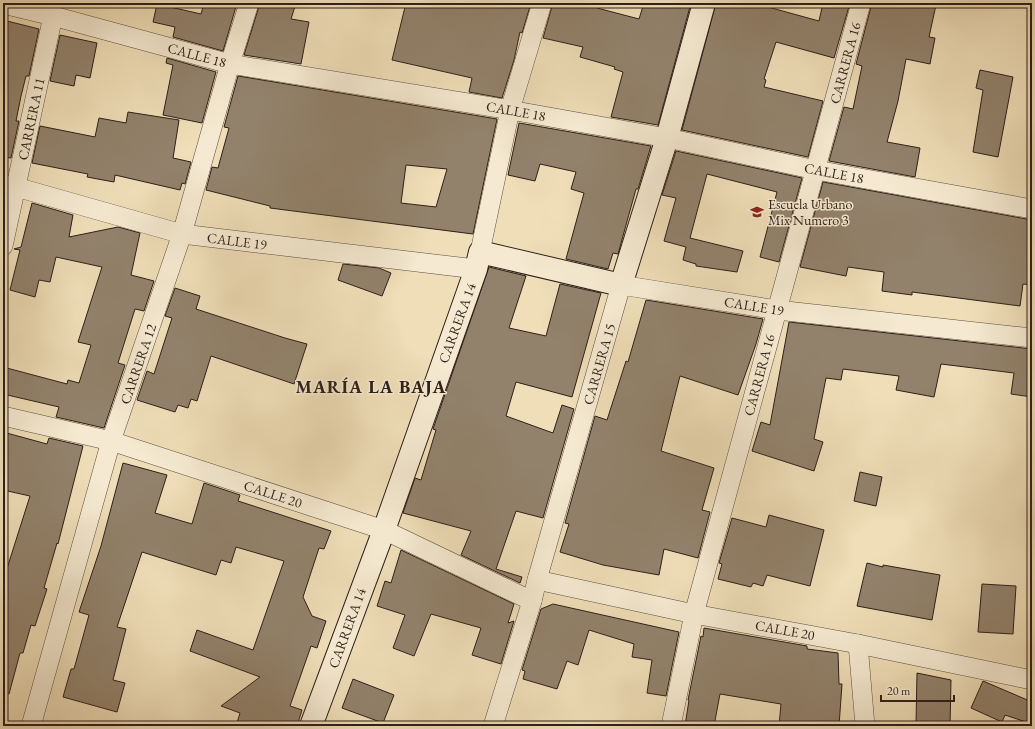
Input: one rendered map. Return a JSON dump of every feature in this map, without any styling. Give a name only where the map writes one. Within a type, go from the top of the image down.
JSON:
[{"type":"street","name":"CARRERA 12","points":[[31,726],[111,441],[182,234],[230,64],[249,3]]},
{"type":"street","name":"CARRERA 14","points":[[311,726],[384,530],[478,261],[510,110],[542,3]]},
{"type":"street","name":"CARRERA 15","points":[[493,726],[532,601],[621,285],[667,138],[704,3]]},
{"type":"street","name":"CARRERA 16","points":[[671,726],[694,614],[861,3]]},
{"type":"street","name":"CALLE 18","points":[[3,4],[230,64],[510,110],[667,138],[816,170],[1032,209]]},
{"type":"street","name":"CARRERA 11","points":[[3,246],[10,186],[53,16]]},
{"type":"street","name":"CALLE 19","points":[[10,186],[182,234],[478,261],[777,310],[1032,338]]},
{"type":"street","name":"CALLE 20","points":[[3,416],[111,441],[384,530],[532,601]]},
{"type":"street","name":"CALLE 20","points":[[537,580],[694,614],[858,644],[1032,680]]},
{"type":"street","points":[[858,644],[865,726]]},
{"type":"building","points":[[204,3],[237,3],[223,51],[173,37],[175,27],[153,22],[157,4],[201,14]]},
{"type":"building","points":[[260,3],[296,3],[291,19],[309,22],[301,64],[244,55]]},
{"type":"building","points":[[406,3],[531,3],[522,33],[520,32],[514,60],[502,98],[469,92],[472,78],[392,60]]},
{"type":"building","points":[[553,3],[598,3],[597,8],[639,19],[644,3],[691,3],[658,125],[611,117],[623,72],[614,69],[615,67],[580,57],[583,47],[543,38]]},
{"type":"building","points":[[716,3],[769,3],[768,7],[819,21],[823,3],[850,3],[834,58],[776,42],[764,79],[766,80],[764,87],[823,101],[808,157],[682,130]]},
{"type":"building","points":[[872,3],[925,3],[936,5],[929,37],[935,38],[930,64],[906,59],[898,101],[887,142],[920,148],[915,177],[829,161],[844,107],[853,109],[862,66],[856,64]]},
{"type":"building","points":[[3,20],[39,29],[29,76],[26,76],[21,96],[16,121],[19,121],[11,158],[3,157]]},
{"type":"building","points":[[60,35],[97,43],[90,78],[76,75],[74,86],[50,81]]},
{"type":"building","points":[[167,58],[216,72],[202,123],[163,115],[173,65],[166,63]]},
{"type":"building","points":[[980,70],[1013,77],[998,157],[973,152],[983,90],[976,88]]},
{"type":"building","points":[[238,76],[497,119],[473,234],[270,208],[270,206],[206,190],[212,167],[218,168],[229,128],[224,127]],"holes":[[[406,165],[447,169],[436,207],[401,203]]]},
{"type":"building","points":[[128,112],[179,120],[173,158],[191,162],[185,184],[182,183],[180,190],[115,175],[114,182],[87,177],[88,174],[32,163],[40,126],[95,137],[99,118],[126,123]]},
{"type":"building","points":[[519,123],[651,146],[638,189],[636,189],[618,254],[613,253],[608,269],[566,259],[584,193],[571,189],[576,172],[540,164],[535,181],[508,175]]},
{"type":"building","points":[[676,151],[802,178],[779,262],[760,257],[777,192],[707,174],[690,238],[743,251],[737,272],[696,266],[696,264],[683,260],[686,247],[664,241],[676,198],[662,195]]},
{"type":"building","points":[[823,182],[1032,220],[1032,285],[1023,284],[1020,306],[912,292],[912,295],[882,291],[884,272],[848,267],[846,276],[800,267]]},
{"type":"building","points":[[32,203],[73,215],[69,237],[118,227],[140,233],[131,275],[154,281],[144,311],[135,309],[118,363],[125,365],[104,428],[56,417],[59,407],[3,394],[3,367],[67,384],[68,380],[79,383],[91,345],[78,342],[102,267],[56,257],[50,282],[39,280],[35,297],[10,290],[20,250],[14,249],[21,247]]},
{"type":"building","points":[[343,264],[379,268],[391,273],[382,296],[338,280]]},
{"type":"building","points":[[489,267],[526,276],[509,328],[546,336],[560,284],[601,293],[572,397],[516,382],[506,416],[553,433],[562,405],[574,409],[543,518],[516,511],[496,569],[522,577],[520,583],[461,555],[471,531],[403,513],[415,478],[421,480],[436,430],[433,429]]},
{"type":"building","points":[[175,288],[200,296],[196,309],[307,344],[294,384],[211,356],[197,401],[191,399],[188,408],[178,405],[175,412],[137,400],[147,371],[154,374],[172,318],[165,316]]},
{"type":"building","points":[[646,300],[763,319],[738,395],[680,376],[661,451],[714,468],[702,510],[710,512],[698,558],[664,549],[659,575],[603,565],[560,552],[569,524],[565,523],[595,416],[607,420],[626,361],[628,362]]},
{"type":"building","points":[[789,322],[1032,349],[1032,397],[1011,394],[1014,373],[941,364],[934,397],[896,390],[899,376],[843,369],[841,380],[826,378],[814,439],[823,442],[814,471],[752,451],[761,422],[770,425]]},
{"type":"building","points":[[3,432],[47,444],[49,438],[83,446],[58,544],[57,543],[44,588],[47,589],[35,626],[31,625],[23,653],[20,653],[9,694],[3,693],[3,581],[30,496],[3,490]]},
{"type":"building","points":[[123,463],[167,475],[155,513],[192,524],[204,483],[240,495],[238,501],[331,531],[324,549],[319,548],[303,597],[312,616],[326,621],[317,648],[311,646],[290,706],[302,710],[297,726],[236,726],[240,713],[221,706],[260,677],[190,651],[197,630],[253,650],[284,561],[236,547],[231,563],[221,560],[216,575],[142,552],[117,627],[126,629],[113,680],[125,683],[117,712],[63,697],[71,669],[74,669],[89,615],[79,612],[101,546]]},
{"type":"building","points":[[860,472],[882,477],[876,506],[854,501]]},
{"type":"building","points":[[769,515],[824,530],[810,586],[767,575],[763,586],[753,583],[751,587],[718,579],[722,564],[719,563],[732,518],[766,527]]},
{"type":"building","points":[[401,550],[514,604],[508,623],[514,621],[501,664],[472,655],[481,628],[431,614],[414,656],[393,648],[405,615],[377,606],[385,581],[391,583]]},
{"type":"building","points":[[867,563],[883,567],[883,565],[940,575],[932,620],[857,606]]},
{"type":"building","points":[[982,584],[1016,586],[1013,634],[978,632]]},
{"type":"building","points":[[553,604],[679,632],[666,696],[647,693],[652,660],[632,657],[634,644],[589,630],[578,665],[567,661],[557,689],[523,679],[525,671],[522,670],[541,609]]},
{"type":"building","points":[[704,628],[807,646],[807,649],[838,653],[839,684],[842,684],[839,726],[779,726],[781,704],[720,694],[714,726],[685,726],[688,700]]},
{"type":"building","points":[[917,673],[951,680],[950,726],[926,726],[916,724]]},
{"type":"building","points":[[353,679],[394,695],[383,723],[342,708]]},
{"type":"building","points":[[983,681],[1032,702],[1032,724],[1005,715],[1002,722],[971,708]]},
{"type":"place","name":"Escuela Urbano Mix Numero 3","points":[[757,212]]},
{"type":"district","name":"MARÍA LA BAJA","points":[[371,386]]}]
